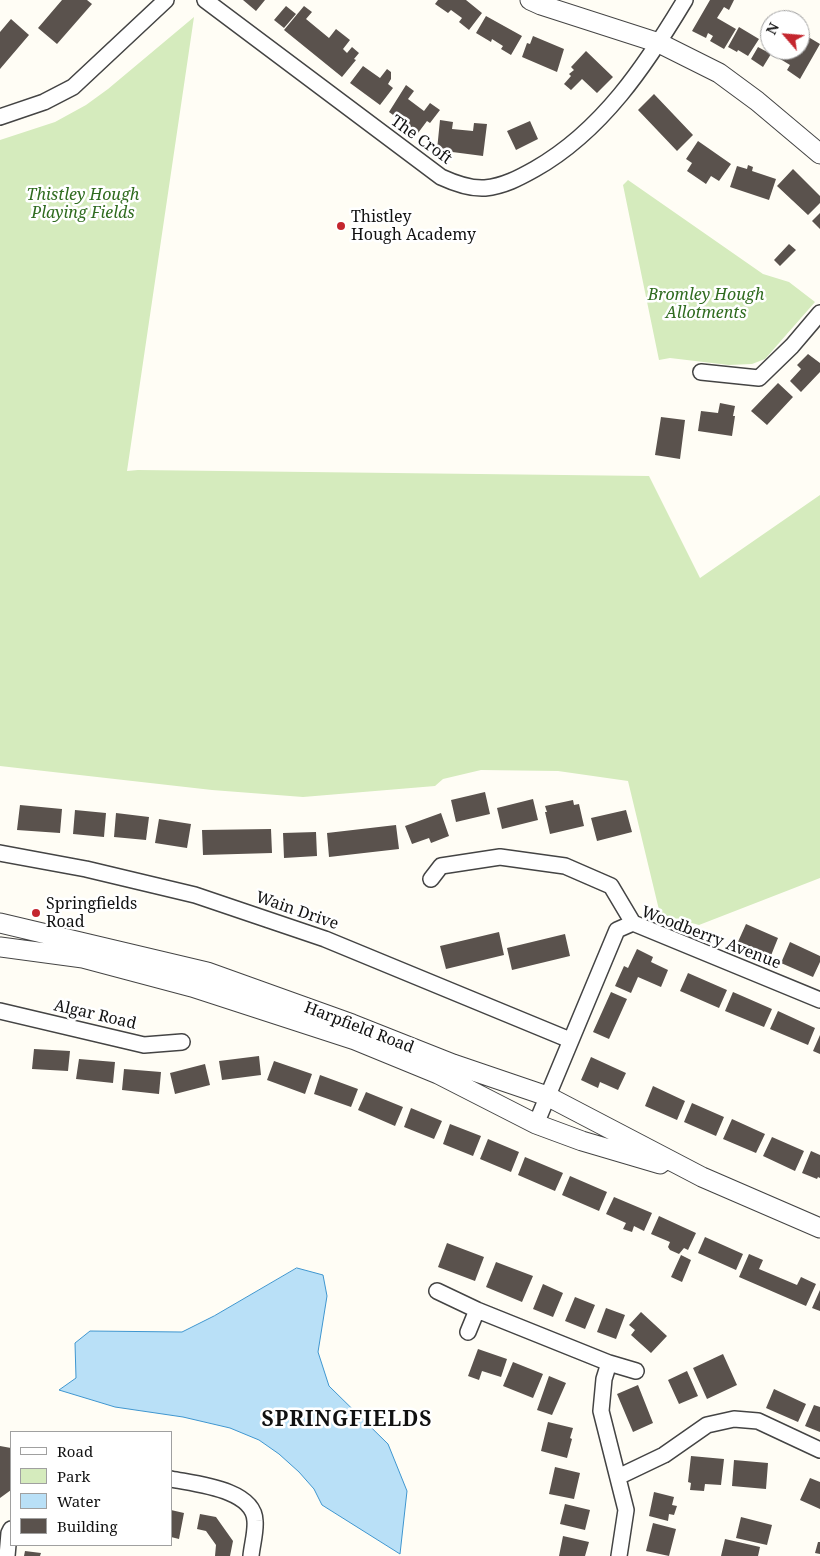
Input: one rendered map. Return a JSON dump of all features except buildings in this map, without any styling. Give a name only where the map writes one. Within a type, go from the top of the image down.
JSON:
[{"type":"street","points":[[0,117],[44,102],[73,88],[166,0]]},
{"type":"street","name":"The Croft","points":[[205,0],[441,177],[454,183],[483,188],[516,180],[550,161],[578,139],[615,102],[659,43],[685,0]]},
{"type":"street","points":[[530,0],[659,43],[720,74],[818,147]]},
{"type":"street","points":[[702,372],[759,378],[792,346],[820,313]]},
{"type":"street","name":"Wain Drive","points":[[0,853],[86,869],[195,894],[325,939],[570,1040]]},
{"type":"street","points":[[431,879],[441,866],[500,857],[564,866],[611,886],[633,923]]},
{"type":"street","name":"Harpfield Road","points":[[0,923],[207,972],[352,1024],[453,1064],[547,1096],[702,1177],[820,1228]]},
{"type":"street","name":"Woodberry Avenue","points":[[536,1124],[617,930],[633,923],[820,1000]]},
{"type":"street","name":"Harpfield Road","points":[[0,947],[82,958],[192,987],[310,1025],[355,1040],[438,1074],[536,1124],[582,1141],[702,1177]]},
{"type":"street","name":"Algar Road","points":[[0,1011],[144,1045],[182,1042]]},
{"type":"street","points":[[436,1291],[476,1310],[636,1371]]},
{"type":"street","points":[[468,1332],[476,1310]]},
{"type":"street","points":[[609,1362],[604,1379],[601,1412],[626,1510],[619,1556]]},
{"type":"street","points":[[618,1477],[664,1455],[707,1425],[734,1419],[758,1421],[820,1450]]},
{"type":"street","points":[[172,1479],[219,1490],[239,1497],[247,1503],[252,1510],[255,1520],[251,1556]]},
{"type":"street","points":[[7,1556],[6,1550],[10,1531]]},
{"type":"green space","name":"Thistley Hough Playing Fields","points":[[194,17],[127,471],[649,476],[700,578],[820,495],[820,878],[699,925],[660,914],[628,781],[558,771],[481,770],[443,779],[435,786],[303,797],[212,790],[0,766],[0,140],[55,122],[86,105]]},
{"type":"green space","name":"Bromley Hough Allotments","points":[[628,180],[763,274],[789,282],[815,302],[765,359],[752,364],[729,365],[670,358],[659,360],[623,185]]},
{"type":"water","points":[[297,1268],[323,1275],[327,1296],[318,1352],[329,1386],[388,1444],[407,1491],[400,1554],[322,1505],[314,1489],[299,1472],[279,1454],[259,1440],[230,1428],[183,1417],[115,1407],[59,1390],[76,1378],[75,1343],[90,1331],[182,1332],[214,1316]]},
{"type":"place","name":"Thistley Hough Academy","points":[[341,226]]},
{"type":"place","name":"Springfields Road","points":[[36,913]]},
{"type":"district","name":"SPRINGFIELDS","points":[[347,1420]]}]
